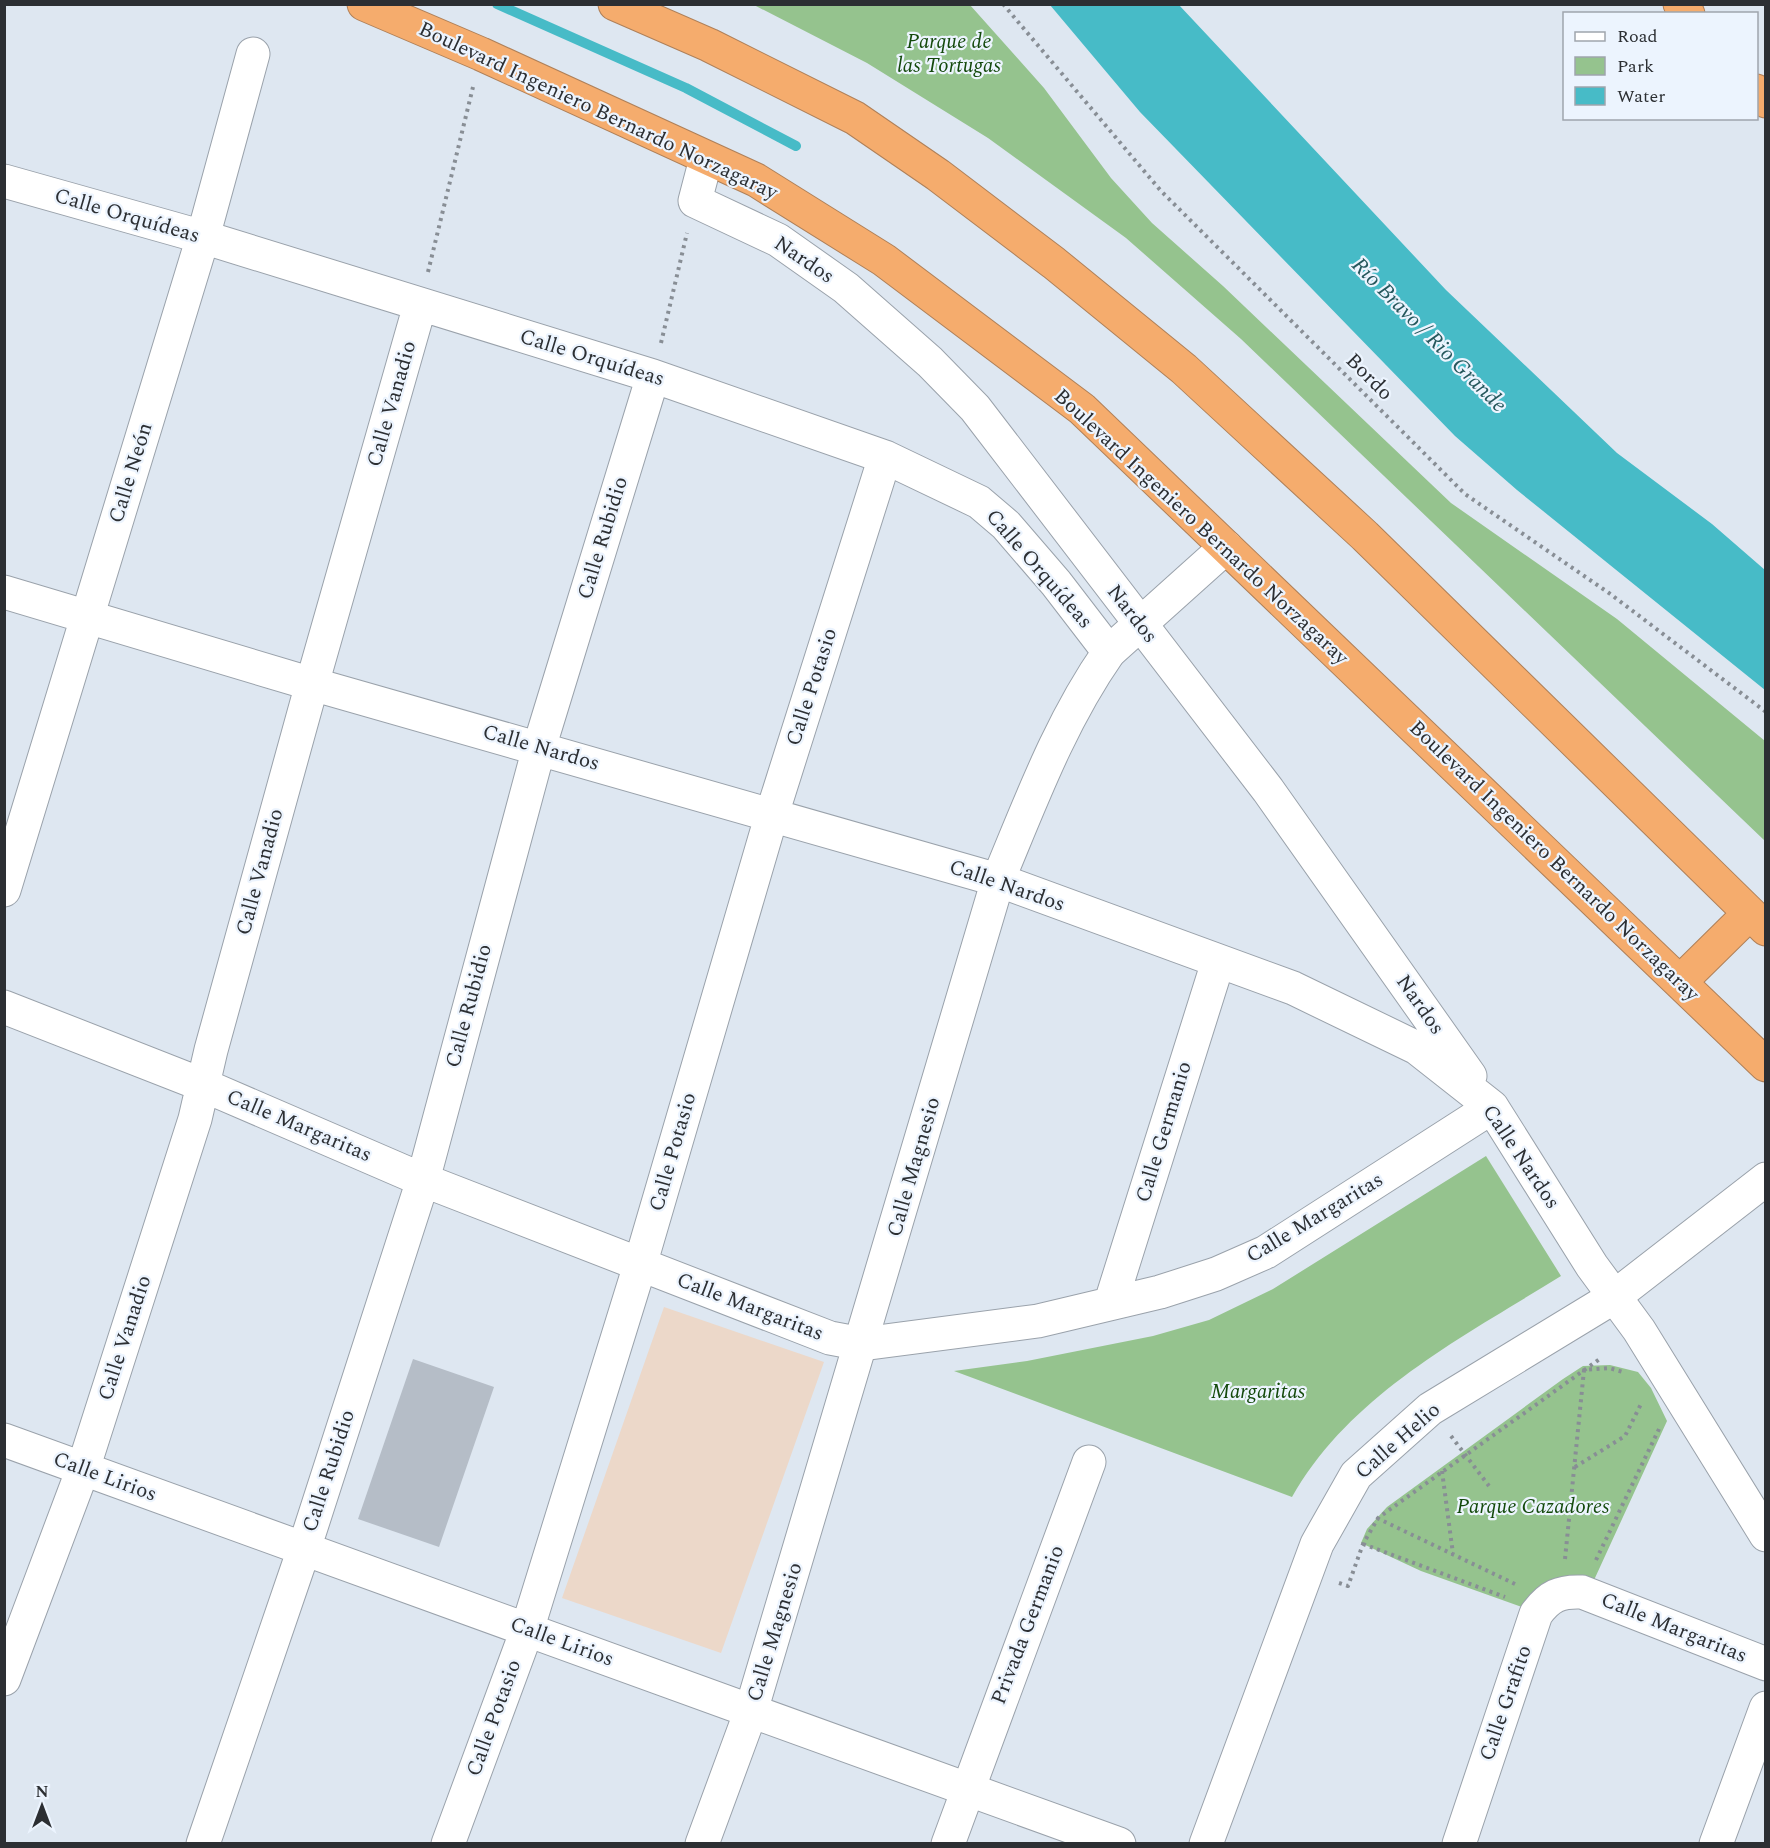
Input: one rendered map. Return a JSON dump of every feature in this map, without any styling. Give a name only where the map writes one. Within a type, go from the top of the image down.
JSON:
[{"type":"highway","name":"Boulevard Ingeniero Bernardo Norzagaray","points":[[364,4],[482,54],[706,159],[756,180],[894,267],[1082,409],[1766,1065]]},
{"type":"highway","points":[[615,4],[709,45],[855,118],[938,175],[1054,263],[1184,369],[1365,536],[1757,921],[1680,982]]},
{"type":"street","name":"Calle Neón","points":[[4,890],[203,237],[253,54]]},
{"type":"street","points":[[695,201],[706,159]]},
{"type":"street","name":"Calle Orquídeas","points":[[4,181],[203,237],[652,376],[885,457],[979,502],[997,517],[1056,583],[1109,652]]},
{"type":"street","name":"Nardos","points":[[695,201],[778,240],[846,288],[930,362],[975,408],[1268,790],[1492,1107]]},
{"type":"street","name":"Calle Vanadio","points":[[4,1679],[83,1470],[195,1119],[312,684],[420,305]]},
{"type":"street","name":"Calle Rubidio","points":[[203,1844],[304,1549],[423,1180],[539,748],[652,376]]},
{"type":"street","name":"Calle Potasio","points":[[448,1844],[527,1630],[640,1265],[772,813],[885,457]]},
{"type":"street","name":"Calle Magnesio","points":[[702,1844],[751,1711],[862,1344],[998,880],[1071,712],[1109,652],[1226,548]]},
{"type":"street","name":"Calle Nardos","points":[[4,592],[312,684],[772,813],[998,880],[1293,988],[1418,1048],[1492,1107],[1592,1266],[1639,1330],[1766,1535]]},
{"type":"street","name":"Calle Germanio","points":[[1111,1302],[1218,962]]},
{"type":"street","name":"Calle Margaritas","points":[[4,1007],[203,1085],[423,1180],[830,1338],[862,1344],[1038,1321],[1160,1292],[1216,1274],[1266,1252],[1492,1107]]},
{"type":"street","name":"Calle Helio","points":[[1206,1844],[1317,1544],[1356,1475],[1430,1409],[1614,1297],[1766,1179]]},
{"type":"street","name":"Calle Lirios","points":[[4,1440],[1119,1844]]},
{"type":"street","name":"Privada Germanio","points":[[967,1788],[1089,1462]]},
{"type":"street","name":"Calle Margaritas","points":[[1557,1598],[1766,1664]]},
{"type":"street","name":"Calle Grafito","points":[[1459,1844],[1557,1598]]},
{"type":"street","points":[[1716,1844],[1766,1708]]},
{"type":"street","points":[[948,1844],[967,1788]]},
{"type":"path","name":"Bordo","points":[[1003,4],[1161,191],[1465,494],[1609,594],[1766,712]]},
{"type":"path","points":[[420,305],[482,54]]},
{"type":"path","points":[[652,376],[695,201]]},
{"type":"path","points":[[1348,1587],[1363,1544],[1378,1518],[1601,1358]]},
{"type":"path","points":[[1557,1598],[1584,1370]]},
{"type":"path","points":[[1574,1468],[1625,1436],[1644,1399]]},
{"type":"path","points":[[1430,1409],[1489,1486]]},
{"type":"path","points":[[1557,1598],[1663,1421]]},
{"type":"path","points":[[1442,1471],[1453,1554]]},
{"type":"path","points":[[1340,1500],[1453,1554],[1557,1598]]},
{"type":"path","points":[[1363,1544],[1557,1598]]},
{"type":"shaded area","points":[[664,1307],[824,1362],[721,1653],[562,1598]]},
{"type":"green space","name":"Parque de las Tortugas","points":[[754,5],[970,5],[1044,88],[1111,178],[1152,223],[1223,286],[1451,503],[1617,619],[1765,741],[1765,841],[1241,339],[1126,238],[988,138],[867,63]]},
{"type":"green space","name":"Margaritas","points":[[1486,1156],[1561,1276],[1448,1346],[1377,1398],[1316,1460],[1292,1497],[954,1371],[1027,1361],[1153,1336],[1209,1320],[1273,1289]]},
{"type":"green space","name":"Parque Cazadores","points":[[1610,1365],[1638,1372],[1651,1388],[1667,1421],[1589,1591],[1533,1611],[1421,1571],[1361,1543],[1367,1529],[1387,1507],[1563,1379],[1583,1366]]},
{"type":"water","name":"Río Bravo / Rio Grande","points":[[1050,5],[1179,5],[1446,290],[1617,453],[1712,524],[1765,570],[1765,690],[1517,490],[1455,436],[1140,112]]},
{"type":"building","points":[[413,1359],[494,1387],[439,1547],[358,1519]]},
{"type":"waterway","points":[[497,4],[686,88],[796,146]]}]
